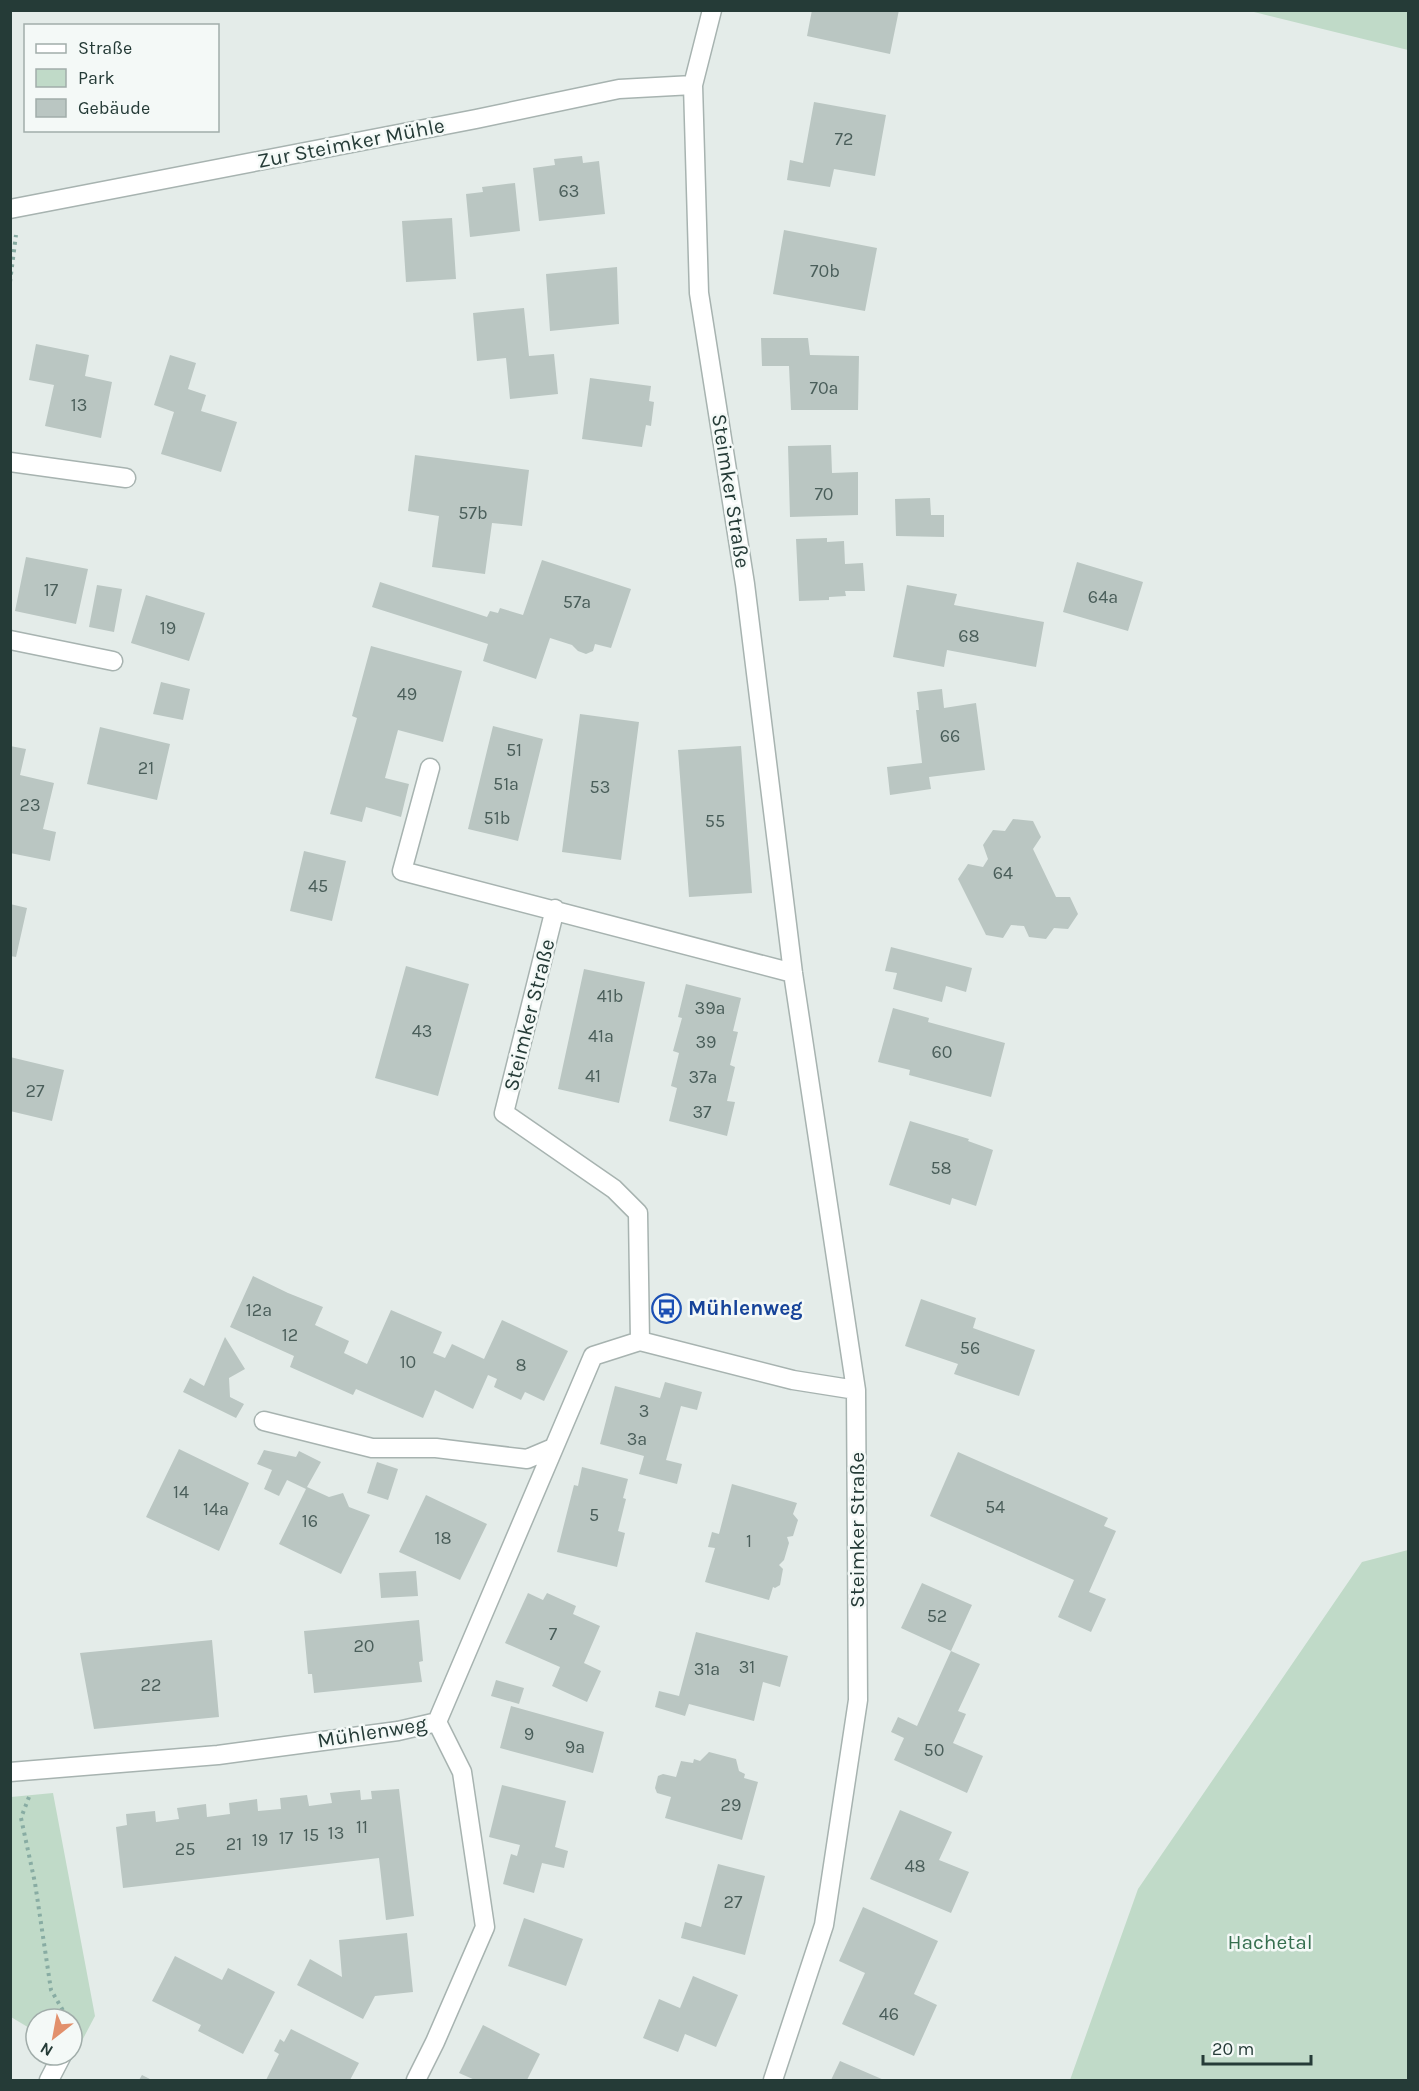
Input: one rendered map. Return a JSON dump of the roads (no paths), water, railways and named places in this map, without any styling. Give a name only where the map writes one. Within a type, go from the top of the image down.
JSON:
[{"type":"street","name":"Steimker Straße","points":[[712,10],[693,85],[699,293],[745,584],[793,973],[856,1390],[858,1700],[824,1925],[773,2080]]},
{"type":"street","name":"Zur Steimker Mühle","points":[[15,208],[476,119],[619,88],[693,85]]},
{"type":"street","points":[[10,462],[126,478]]},
{"type":"street","points":[[10,640],[113,661]]},
{"type":"street","name":"Steimker Straße","points":[[430,768],[402,871],[555,909],[793,973]]},
{"type":"street","name":"Steimker Straße","points":[[555,909],[504,1113],[615,1189],[638,1213],[640,1341]]},
{"type":"street","points":[[640,1341],[793,1380],[856,1390]]},
{"type":"street","name":"Mühlenweg","points":[[10,1772],[218,1755],[398,1731],[437,1722],[593,1356],[640,1341]]},
{"type":"street","points":[[264,1421],[372,1448],[436,1448],[527,1459],[553,1448]]},
{"type":"street","points":[[416,2080],[485,1927],[462,1772],[437,1722]]},
{"type":"place","name":"Mühlenweg","points":[[667,1308]]},
{"type":"park label","name":"Hachetal","points":[[1270,1942]]}]
